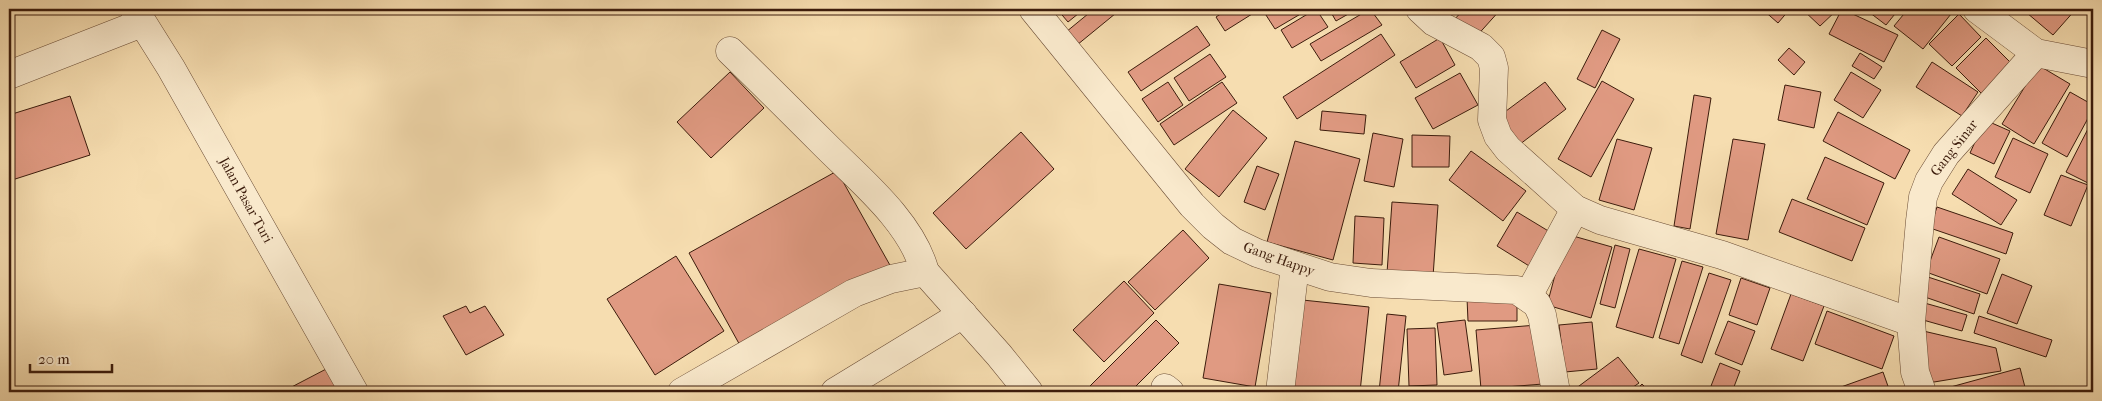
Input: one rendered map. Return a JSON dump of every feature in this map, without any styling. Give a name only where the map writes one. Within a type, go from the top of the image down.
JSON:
[{"type":"street","name":"Gang Happy","points":[[1033,9],[1192,205],[1213,226],[1232,241],[1295,266],[1330,277],[1371,283],[1517,290],[1528,296]]},
{"type":"street","points":[[1420,9],[1434,22],[1481,47],[1491,57],[1494,68],[1492,120],[1498,136],[1515,156],[1575,210],[1600,220],[1722,255],[1911,322]]},
{"type":"street","points":[[1977,9],[2036,53],[2093,64]]},
{"type":"street","points":[[9,75],[138,16]]},
{"type":"street","name":"Jalan Pasar Turi","points":[[138,16],[172,68],[354,392]]},
{"type":"street","points":[[730,51],[857,177],[896,219],[915,245],[925,272],[1029,392]]},
{"type":"street","name":"Gang Sinar","points":[[1922,392],[1915,372],[1911,322],[1923,197],[1929,181],[1946,154],[2036,53]]},
{"type":"street","points":[[1556,392],[1542,315],[1537,304],[1528,296],[1575,210]]},
{"type":"street","points":[[1280,392],[1295,266]]},
{"type":"street","points":[[682,392],[854,292],[891,279],[925,272]]},
{"type":"street","points":[[835,392],[963,314]]},
{"type":"building","points":[[1057,9],[1084,9],[1068,22]]},
{"type":"building","points":[[1094,9],[1121,9],[1077,45],[1066,32]]},
{"type":"building","points":[[1228,9],[1260,9],[1225,31],[1216,17]]},
{"type":"building","points":[[1270,9],[1309,9],[1275,29],[1264,12]]},
{"type":"building","points":[[1316,9],[1328,27],[1292,48],[1281,30]]},
{"type":"building","points":[[1329,9],[1357,9],[1336,21]]},
{"type":"building","points":[[1370,9],[1382,25],[1321,61],[1310,44]]},
{"type":"building","points":[[1464,9],[1501,9],[1474,39],[1453,21]]},
{"type":"building","points":[[1762,9],[1790,9],[1778,23]]},
{"type":"building","points":[[1802,9],[1838,9],[1820,26]]},
{"type":"building","points":[[1842,9],[1898,35],[1884,62],[1829,34]]},
{"type":"building","points":[[1865,9],[1899,9],[1886,25]]},
{"type":"building","points":[[1908,9],[1955,9],[1923,49],[1894,26]]},
{"type":"building","points":[[2031,9],[2076,9],[2053,35],[2027,13]]},
{"type":"building","points":[[1959,14],[1981,37],[1952,66],[1929,44]]},
{"type":"building","points":[[1197,26],[1210,45],[1141,91],[1128,72]]},
{"type":"building","points":[[1602,30],[1620,39],[1595,88],[1577,79]]},
{"type":"building","points":[[1381,34],[1395,55],[1297,119],[1283,97]]},
{"type":"building","points":[[1440,38],[1455,65],[1416,88],[1400,62]]},
{"type":"building","points":[[1986,38],[2013,65],[1983,95],[1956,68]]},
{"type":"building","points":[[1789,48],[1805,62],[1794,75],[1778,60]]},
{"type":"building","points":[[1860,53],[1882,67],[1874,79],[1852,66]]},
{"type":"building","points":[[1210,54],[1226,77],[1189,101],[1174,78]]},
{"type":"building","points":[[1932,62],[1978,92],[1962,116],[1916,87]]},
{"type":"building","points":[[2038,65],[2070,84],[2034,144],[2002,124]]},
{"type":"building","points":[[730,72],[764,108],[711,158],[677,122]]},
{"type":"building","points":[[1851,72],[1881,90],[1863,118],[1834,100]]},
{"type":"building","points":[[1460,73],[1478,105],[1433,129],[1415,98]]},
{"type":"building","points":[[1602,81],[1634,99],[1591,177],[1558,159]]},
{"type":"building","points":[[1168,82],[1183,105],[1158,122],[1142,99]]},
{"type":"building","points":[[1222,82],[1237,103],[1174,145],[1160,124]]},
{"type":"building","points":[[1545,82],[1566,109],[1515,148],[1494,120]]},
{"type":"building","points":[[1785,85],[1821,92],[1814,128],[1778,120]]},
{"type":"building","points":[[2070,92],[2093,105],[2093,109],[2067,157],[2042,143]]},
{"type":"building","points":[[1694,95],[1711,98],[1690,229],[1674,226]]},
{"type":"building","points":[[70,96],[90,155],[9,181],[9,115]]},
{"type":"building","points":[[1233,110],[1267,138],[1219,197],[1185,169]]},
{"type":"building","points":[[1322,111],[1366,115],[1364,134],[1320,130]]},
{"type":"building","points":[[1838,112],[1910,150],[1895,179],[1823,141]]},
{"type":"building","points":[[2093,119],[2093,178],[2090,184],[2066,172]]},
{"type":"building","points":[[1985,120],[2010,131],[1994,164],[1970,153]]},
{"type":"building","points":[[1021,132],[1054,169],[966,249],[933,213]]},
{"type":"building","points":[[1373,133],[1403,139],[1394,187],[1364,181]]},
{"type":"building","points":[[1412,135],[1450,136],[1449,167],[1412,167]]},
{"type":"building","points":[[2013,138],[2048,154],[2030,193],[1995,177]]},
{"type":"building","points":[[1617,139],[1652,148],[1634,210],[1599,200]]},
{"type":"building","points":[[1733,139],[1765,144],[1748,240],[1716,234]]},
{"type":"building","points":[[1295,141],[1360,159],[1333,260],[1267,242]]},
{"type":"building","points":[[1471,151],[1526,191],[1503,221],[1449,180]]},
{"type":"building","points":[[1825,157],[1884,183],[1867,225],[1807,199]]},
{"type":"building","points":[[1257,166],[1279,174],[1265,210],[1244,202]]},
{"type":"building","points":[[1968,169],[2017,200],[2001,225],[1952,194]]},
{"type":"building","points":[[837,171],[891,267],[742,349],[689,253]]},
{"type":"building","points":[[2061,175],[2088,185],[2071,226],[2044,215]]},
{"type":"building","points":[[1792,199],[1865,228],[1852,261],[1779,232]]},
{"type":"building","points":[[1392,202],[1438,205],[1433,277],[1387,273]]},
{"type":"building","points":[[1937,207],[2013,233],[2006,254],[1930,228]]},
{"type":"building","points":[[1517,212],[1555,235],[1534,269],[1497,246]]},
{"type":"building","points":[[1355,216],[1384,218],[1382,265],[1353,263]]},
{"type":"building","points":[[1183,230],[1209,258],[1155,310],[1128,282]]},
{"type":"building","points":[[1566,234],[1612,247],[1591,318],[1547,305]]},
{"type":"building","points":[[1939,237],[2000,259],[1987,294],[1926,272]]},
{"type":"building","points":[[1615,245],[1630,249],[1615,308],[1600,304]]},
{"type":"building","points":[[1639,249],[1676,259],[1653,338],[1616,327]]},
{"type":"building","points":[[676,256],[724,331],[655,375],[607,299]]},
{"type":"building","points":[[1682,261],[1703,267],[1679,344],[1659,338]]},
{"type":"building","points":[[1709,273],[1731,280],[1702,363],[1681,355]]},
{"type":"building","points":[[2002,274],[2032,286],[2017,324],[1987,313]]},
{"type":"building","points":[[1928,277],[1980,294],[1974,314],[1922,296]]},
{"type":"building","points":[[1741,278],[1770,288],[1757,325],[1729,315]]},
{"type":"building","points":[[1124,281],[1154,313],[1104,362],[1073,330]]},
{"type":"building","points":[[1219,284],[1271,293],[1255,387],[1203,378]]},
{"type":"building","points":[[1791,294],[1824,306],[1803,361],[1771,349]]},
{"type":"building","points":[[1517,297],[1517,321],[1468,321],[1467,298]]},
{"type":"building","points":[[1293,299],[1369,307],[1360,392],[1283,390]]},
{"type":"building","points":[[1921,302],[1967,315],[1962,331],[1916,318]]},
{"type":"building","points":[[466,306],[470,313],[485,306],[504,335],[466,355],[443,316]]},
{"type":"building","points":[[1827,311],[1894,336],[1882,369],[1815,344]]},
{"type":"building","points":[[1387,314],[1406,316],[1398,392],[1379,392]]},
{"type":"building","points":[[1979,316],[2052,340],[2046,357],[1974,333]]},
{"type":"building","points":[[1156,320],[1179,343],[1130,392],[1084,392]]},
{"type":"building","points":[[1465,320],[1472,371],[1444,375],[1437,323]]},
{"type":"building","points":[[1728,321],[1755,331],[1742,365],[1715,354]]},
{"type":"building","points":[[1592,322],[1597,369],[1565,372],[1559,325]]},
{"type":"building","points":[[1537,325],[1543,384],[1481,389],[1476,330]]},
{"type":"building","points":[[1435,328],[1437,385],[1409,386],[1407,329]]},
{"type":"building","points":[[1919,330],[1996,348],[2001,371],[1928,383]]},
{"type":"building","points":[[1618,357],[1639,383],[1626,392],[1578,392],[1575,389]]},
{"type":"building","points":[[1720,363],[1740,371],[1732,392],[1711,386]]},
{"type":"building","points":[[330,367],[343,392],[282,392]]},
{"type":"building","points":[[2020,368],[2026,391],[1936,391]]},
{"type":"building","points":[[1883,372],[1890,392],[1827,392]]},
{"type":"building","points":[[1642,384],[1650,392],[1634,392]]}]
